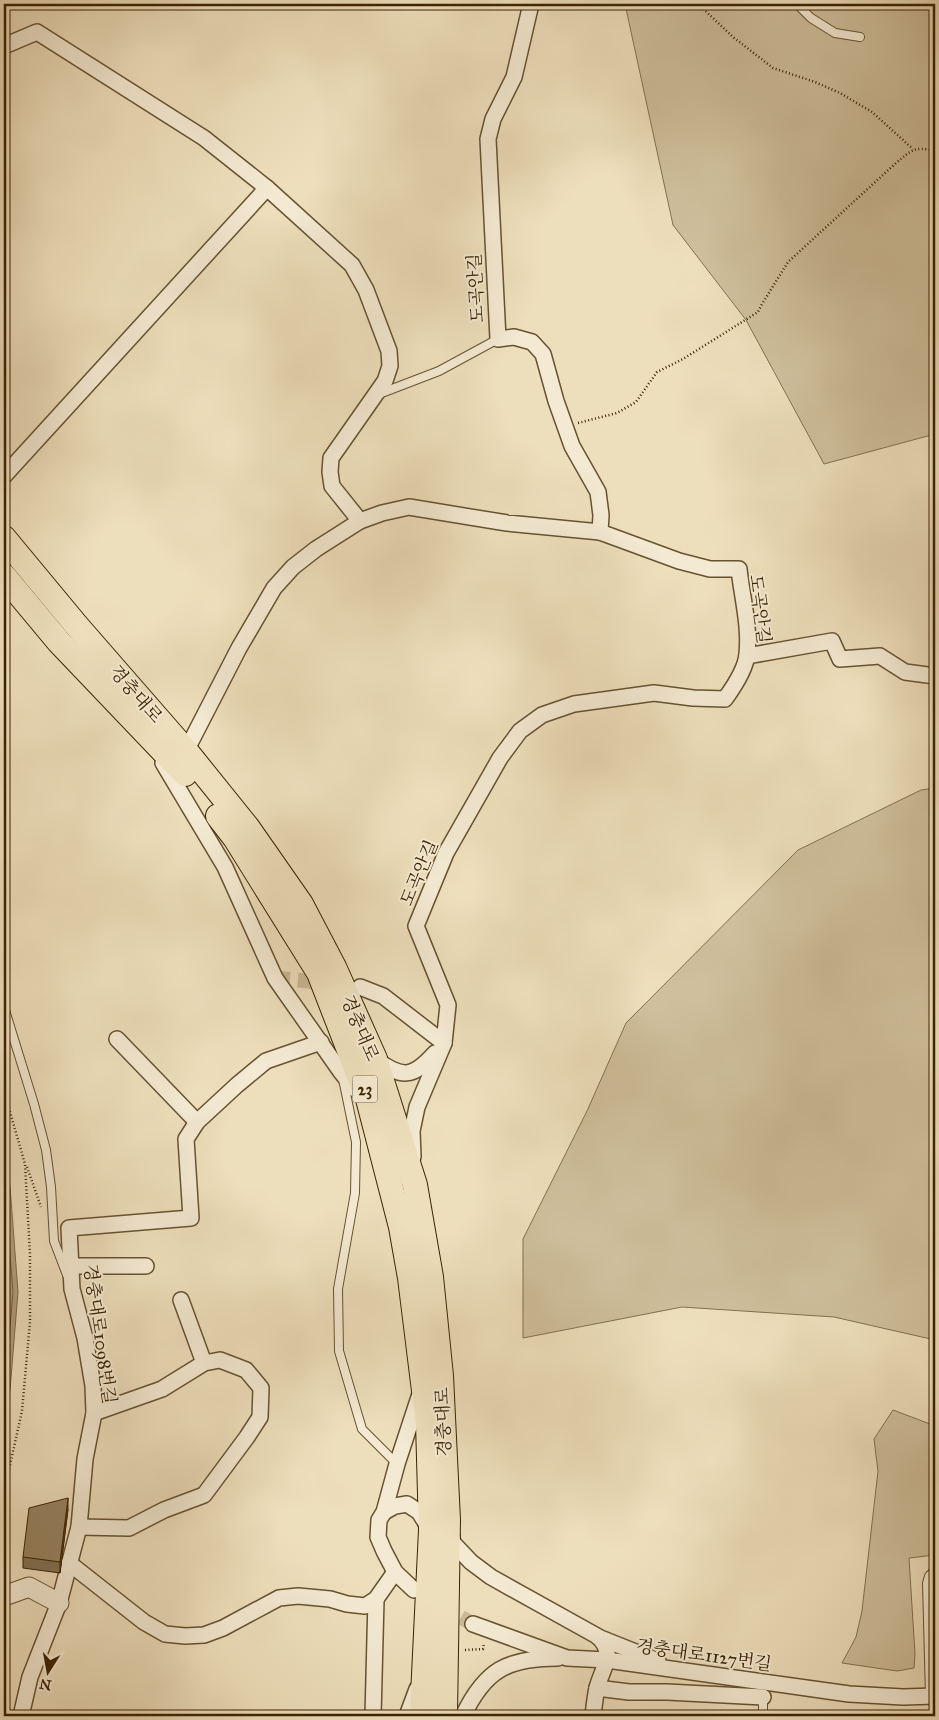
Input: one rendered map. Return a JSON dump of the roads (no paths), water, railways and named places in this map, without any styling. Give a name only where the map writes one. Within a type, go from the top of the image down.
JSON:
[{"type":"main road","name":"경충대로","points":[[4,538],[186,751],[248,828],[301,904],[334,967],[375,1059],[415,1185],[431,1276],[441,1376],[439,1525],[445,1716]]},
{"type":"main road","points":[[4,557],[19,574],[38,579]]},
{"type":"main road","name":"경충대로","points":[[4,576],[60,642],[179,767],[235,838],[319,973],[368,1099],[401,1227],[410,1278],[439,1525],[422,1716]]},
{"type":"street","name":"도곡안길","points":[[415,1185],[412,1131],[417,1106],[444,1043],[448,1005],[416,926],[446,853],[500,758],[520,731],[542,715],[574,704],[654,693],[693,698],[725,699],[735,686],[747,656],[747,629],[738,569],[710,569],[679,561],[600,532],[601,515],[598,492],[572,446],[548,376],[544,354],[532,342],[514,337],[498,339],[488,139],[493,119],[514,77],[531,4]]},
{"type":"street","points":[[4,46],[37,32],[204,138],[267,188],[352,265],[366,290],[389,351],[390,366],[385,381],[331,458],[332,486],[360,521]]},
{"type":"street","points":[[4,476],[267,188]]},
{"type":"street","points":[[186,751],[274,588],[293,567],[316,549],[360,521],[382,513],[409,507],[506,523],[600,532]]},
{"type":"street","points":[[747,656],[832,641],[840,658],[880,656],[905,672],[935,676]]},
{"type":"street","points":[[131,717],[170,772],[225,867],[275,978],[341,1072],[354,1088],[368,1099]]},
{"type":"street","points":[[360,987],[384,996],[444,1043],[423,1066],[409,1073],[392,1071],[375,1059]]},
{"type":"street","points":[[117,1039],[197,1122]]},
{"type":"street","name":"경충대로1098번길","points":[[21,1716],[30,1677],[59,1602],[79,1527],[84,1459],[94,1413],[93,1386],[85,1338],[72,1289],[69,1228],[191,1218],[186,1139],[197,1122],[236,1084],[266,1061],[321,1042]]},
{"type":"street","points":[[71,1266],[146,1266]]},
{"type":"street","points":[[181,1300],[204,1363]]},
{"type":"street","points":[[79,1527],[129,1528],[164,1510],[204,1495],[248,1437],[260,1417],[261,1388],[246,1370],[220,1360],[204,1363],[162,1388],[94,1413]]},
{"type":"street","points":[[414,1590],[395,1572],[378,1537],[379,1520],[384,1512],[397,1464],[419,1399],[422,1377]]},
{"type":"street","points":[[384,1512],[395,1506],[407,1504],[439,1525],[471,1562],[491,1577],[597,1636],[648,1658],[698,1674]]},
{"type":"street","points":[[69,1563],[144,1622],[165,1634],[185,1636],[204,1635],[223,1628],[280,1598],[298,1596],[330,1599],[347,1604],[365,1606],[376,1599],[395,1572]]},
{"type":"street","points":[[4,1596],[29,1587],[59,1602]]},
{"type":"street","points":[[373,1716],[376,1599]]},
{"type":"street","name":"경충대로1127번길","points":[[479,1627],[567,1658],[607,1660],[698,1674],[764,1689],[880,1697],[933,1696]]},
{"type":"street","points":[[593,1716],[597,1688],[607,1660],[607,1649],[597,1636]]},
{"type":"street","points":[[463,1716],[473,1696],[484,1681],[495,1672],[510,1664],[526,1660],[567,1658]]},
{"type":"street","points":[[407,1716],[426,1664]]},
{"type":"street","points":[[597,1688],[629,1692],[764,1689]]},
{"type":"lane","points":[[798,4],[810,18],[835,33],[860,37]]},
{"type":"lane","points":[[376,395],[439,371],[498,339]]},
{"type":"lane","points":[[4,1007],[46,1150],[51,1187],[54,1241],[72,1289]]},
{"type":"lane","points":[[341,1072],[356,1142],[355,1192],[338,1289],[340,1352],[362,1429],[397,1464]]},
{"type":"lane","points":[[933,1696],[927,1583],[929,1576],[935,1570]]},
{"type":"lane","points":[[763,1716],[764,1689]]},
{"type":"water","points":[[4,1162],[10,1186],[18,1292],[10,1390],[4,1426]]},
{"type":"tunnel","points":[[275,978],[329,983]]},
{"type":"tunnel","points":[[441,1606],[473,1624]]}]
